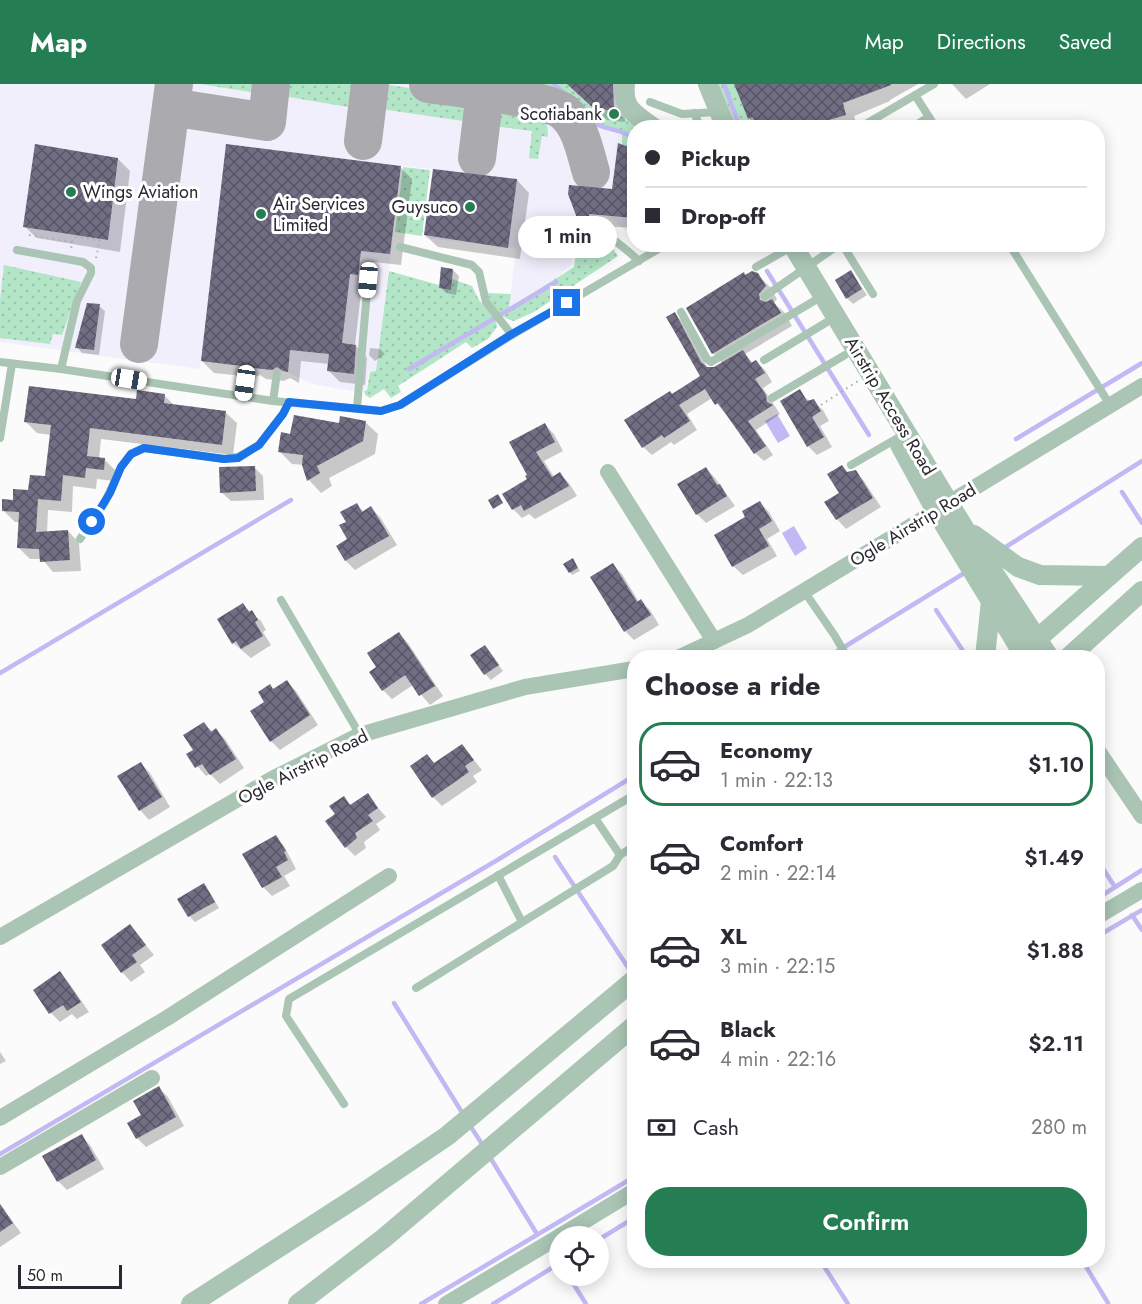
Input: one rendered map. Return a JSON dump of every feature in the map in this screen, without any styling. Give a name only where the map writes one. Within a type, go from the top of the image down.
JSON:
[{"type":"street","points":[[625,84],[624,96],[627,107],[644,120]]},
{"type":"street","points":[[708,84],[722,120]]},
{"type":"street","name":"Airstrip Access Road","points":[[785,252],[809,304],[841,358],[943,507],[964,528],[1044,650]]},
{"type":"street","name":"Airstrip Access Road","points":[[796,274],[943,507],[1019,650]]},
{"type":"street","name":"Ogle Airstrip Road","points":[[695,650],[748,625],[1142,386]]},
{"type":"street","points":[[608,472],[714,641]]},
{"type":"street","points":[[964,528],[1018,567],[1040,575],[1109,576]]},
{"type":"street","points":[[1027,650],[1142,547]]},
{"type":"street","points":[[1080,650],[1142,591]]},
{"type":"street","points":[[986,650],[991,601]]},
{"type":"street","name":"Ogle Airstrip Road","points":[[0,937],[274,778],[360,735],[525,687],[627,670]]},
{"type":"street","points":[[1105,761],[1142,816]]},
{"type":"street","points":[[0,1118],[167,1018],[389,876]]},
{"type":"street","points":[[1105,912],[1142,890]]},
{"type":"street","points":[[191,1304],[447,1136],[627,986]]},
{"type":"street","points":[[298,1304],[384,1238],[627,1032]]},
{"type":"street","points":[[0,1167],[152,1078]]},
{"type":"street","points":[[576,1226],[627,1195]]},
{"type":"street","points":[[446,1304],[549,1243]]},
{"type":"lane","points":[[873,120],[934,84]]},
{"type":"lane","points":[[915,95],[931,120]]},
{"type":"lane","points":[[650,102],[675,113],[694,113],[722,120]]},
{"type":"lane","points":[[694,113],[697,120]]},
{"type":"lane","points":[[924,120],[929,117]]},
{"type":"lane","points":[[583,231],[604,234],[627,251]]},
{"type":"lane","points":[[400,247],[472,265],[479,272],[483,294],[491,310],[512,334]]},
{"type":"lane","points":[[17,250],[69,259],[91,268],[91,273],[74,312],[61,369]]},
{"type":"lane","points":[[628,252],[639,261]]},
{"type":"lane","points":[[0,362],[273,400],[381,411],[400,405],[512,334],[654,252]]},
{"type":"lane","points":[[759,266],[779,252]]},
{"type":"lane","points":[[765,296],[829,252]]},
{"type":"lane","points":[[846,252],[873,294]]},
{"type":"lane","points":[[1014,252],[1110,405]]},
{"type":"lane","points":[[357,408],[368,280]]},
{"type":"lane","points":[[681,312],[707,359],[711,362],[809,304]]},
{"type":"lane","points":[[764,360],[822,325]]},
{"type":"lane","points":[[772,398],[841,358]]},
{"type":"lane","points":[[0,438],[12,364]]},
{"type":"lane","points":[[243,396],[247,370]]},
{"type":"lane","points":[[273,400],[277,373]]},
{"type":"lane","points":[[80,539],[104,504],[121,467],[131,454],[144,448],[224,459],[238,458],[259,445],[283,414],[289,402]]},
{"type":"lane","points":[[851,465],[896,439]]},
{"type":"lane","points":[[804,591],[843,650]]},
{"type":"lane","points":[[280,600],[360,735]]},
{"type":"lane","points":[[344,1104],[286,1016],[289,999],[627,799]]},
{"type":"lane","points":[[595,818],[620,855]]},
{"type":"lane","points":[[416,988],[613,866],[620,855],[627,850]]},
{"type":"lane","points":[[498,876],[522,922]]},
{"type":"path","points":[[29,235],[72,242]]},
{"type":"path","points":[[69,259],[75,237],[105,241]]},
{"type":"path","points":[[88,265],[97,257],[100,240]]},
{"type":"path","points":[[821,405],[851,385]]},
{"type":"shaded area","points":[[0,84],[616,84],[614,111],[627,120],[627,229],[625,230],[609,216],[590,214],[589,225],[576,224],[572,265],[545,286],[509,308],[516,248],[424,238],[433,169],[401,166],[376,371],[369,372],[366,390],[352,391],[312,384],[287,372],[201,361],[199,369],[0,342]]},
{"type":"shaded area","points":[[777,414],[790,436],[778,443],[765,421]]},
{"type":"shaded area","points":[[794,526],[807,548],[795,556],[782,533]]},
{"type":"green space","points":[[200,84],[261,84],[256,90],[250,92]]},
{"type":"green space","points":[[278,84],[351,84],[348,107],[283,96]]},
{"type":"green space","points":[[383,84],[468,97],[463,121],[381,109],[376,104],[379,88]]},
{"type":"green space","points":[[512,84],[567,84],[593,108],[614,111],[627,120],[627,147],[622,145],[622,131],[595,126],[592,136],[586,134],[573,111],[557,97],[537,89]]},
{"type":"green space","points":[[719,84],[734,84],[748,119],[761,114],[759,120],[733,120]]},
{"type":"green space","points":[[488,98],[519,102],[537,109],[543,116],[547,125],[548,137],[542,136],[538,159],[529,158],[532,131],[486,125]]},
{"type":"green space","points":[[403,167],[430,170],[422,236],[395,232]]},
{"type":"green space","points":[[600,236],[606,239],[618,256],[534,312],[514,321],[505,317],[494,307],[488,293],[511,294],[509,308],[574,267],[577,244]]},
{"type":"green space","points":[[4,265],[81,282],[62,335],[53,334],[50,344],[0,338],[0,301]]},
{"type":"green space","points":[[389,271],[439,285],[439,288],[451,289],[452,279],[472,286],[479,300],[496,320],[497,327],[488,339],[472,348],[466,342],[398,386],[401,392],[391,398],[384,389],[370,398],[365,395],[364,391],[367,390],[370,372],[376,371]]},
{"type":"building","points":[[567,84],[613,84],[614,111],[593,108]]},
{"type":"building","points":[[734,84],[891,84],[843,103],[846,115],[829,120],[754,120],[753,117],[748,119]]},
{"type":"building","points":[[618,143],[627,146],[627,217],[589,214],[589,225],[580,226],[568,194],[569,185],[612,189]]},
{"type":"building","name":"Wings Aviation","points":[[35,144],[118,158],[108,240],[23,227]]},
{"type":"building","points":[[226,144],[401,166],[390,254],[361,251],[358,275],[350,274],[342,343],[356,345],[354,374],[327,371],[329,354],[290,350],[288,372],[277,367],[272,370],[253,368],[247,364],[242,366],[201,361]]},
{"type":"building","name":"Guysuco","points":[[433,169],[517,179],[508,248],[424,235]]},
{"type":"building","points":[[584,238],[588,238],[587,242],[598,240],[602,249],[590,253]]},
{"type":"building","points":[[441,267],[453,269],[451,290],[439,288]]},
{"type":"building","points":[[851,270],[862,289],[846,299],[835,280]]},
{"type":"building","points":[[752,271],[758,273],[766,286],[759,294],[760,300],[766,302],[772,299],[781,313],[712,354],[686,308],[744,272],[745,275]]},
{"type":"building","points":[[87,303],[100,304],[94,350],[75,348]]},
{"type":"building","points":[[675,312],[701,362],[707,367],[714,367],[743,350],[751,363],[756,360],[765,373],[755,379],[766,395],[767,402],[773,405],[748,421],[766,446],[754,454],[718,403],[715,405],[705,389],[679,405],[690,421],[664,438],[662,435],[642,448],[624,420],[670,391],[672,394],[700,376],[666,317]]},
{"type":"building","points":[[29,386],[136,399],[137,390],[165,394],[164,403],[226,411],[222,445],[90,428],[87,456],[105,458],[104,470],[86,468],[85,478],[63,475],[61,501],[38,499],[36,532],[68,530],[70,560],[40,562],[39,549],[17,548],[19,512],[2,511],[2,499],[13,500],[13,489],[28,490],[30,475],[45,476],[51,425],[24,422]]},
{"type":"building","points":[[800,389],[807,401],[814,399],[821,411],[812,417],[824,437],[807,447],[780,401]]},
{"type":"building","points":[[294,415],[339,423],[340,416],[366,421],[363,441],[317,466],[320,473],[307,481],[302,465],[303,455],[278,452],[281,432],[290,434]]},
{"type":"building","points":[[545,423],[555,442],[536,452],[552,477],[560,472],[569,486],[524,511],[521,505],[512,510],[502,494],[527,479],[525,476],[527,475],[509,442]]},
{"type":"building","points":[[842,465],[847,472],[856,470],[873,498],[836,520],[824,502],[839,493],[827,474]]},
{"type":"building","points":[[255,466],[256,491],[220,493],[219,467]]},
{"type":"building","points":[[706,467],[727,496],[696,515],[677,484]]},
{"type":"building","points":[[498,494],[503,503],[493,509],[488,500]]},
{"type":"building","points":[[760,501],[772,521],[759,529],[769,546],[732,567],[714,535],[745,517],[742,511]]},
{"type":"building","points":[[357,503],[362,512],[371,506],[389,536],[345,561],[336,546],[347,539],[339,525],[346,522],[340,512]]},
{"type":"building","points":[[573,558],[578,568],[569,573],[563,564]]},
{"type":"building","points":[[613,563],[637,602],[641,599],[651,615],[624,632],[590,577]]},
{"type":"building","points":[[243,603],[249,612],[252,610],[258,620],[255,622],[263,636],[241,649],[236,641],[232,644],[217,619]]},
{"type":"building","points":[[399,632],[435,686],[419,696],[405,675],[382,691],[369,672],[376,667],[367,653]]},
{"type":"building","points":[[485,645],[499,665],[484,675],[470,655]]},
{"type":"building","points":[[287,680],[310,715],[270,742],[250,711],[264,702],[258,692],[270,684],[273,689]]},
{"type":"building","points":[[204,722],[211,732],[216,728],[236,759],[210,775],[202,764],[195,768],[186,754],[193,750],[183,735]]},
{"type":"building","points":[[462,744],[474,760],[465,766],[469,772],[432,798],[410,766],[427,754],[434,763]]},
{"type":"building","points":[[141,762],[162,797],[139,811],[117,776]]},
{"type":"building","points":[[368,793],[378,808],[368,815],[373,821],[355,833],[357,838],[345,848],[325,821],[335,814],[329,806],[344,796],[350,805]]},
{"type":"building","points":[[276,835],[286,851],[284,852],[288,860],[276,867],[282,877],[262,888],[242,854]]},
{"type":"building","points":[[204,883],[215,902],[188,917],[177,899]]},
{"type":"building","points":[[130,924],[146,945],[132,955],[137,962],[121,973],[101,945]]},
{"type":"building","points":[[60,971],[81,1002],[67,1011],[63,1005],[49,1014],[33,990]]},
{"type":"building","points":[[159,1086],[176,1117],[136,1139],[127,1123],[141,1115],[133,1101]]},
{"type":"building","points":[[82,1134],[96,1160],[57,1182],[42,1156]]},
{"type":"building","points":[[0,1204],[13,1223],[0,1232]]},
{"type":"waterway","points":[[554,84],[598,125],[627,134]]},
{"type":"waterway","points":[[724,84],[737,120]]},
{"type":"waterway","points":[[767,271],[869,435]]},
{"type":"waterway","points":[[409,369],[556,282]]},
{"type":"waterway","points":[[1016,439],[1142,363]]},
{"type":"waterway","points":[[1001,550],[1142,461]]},
{"type":"waterway","points":[[1122,492],[1142,523]]},
{"type":"waterway","points":[[0,673],[291,500]]},
{"type":"waterway","points":[[839,650],[966,572]]},
{"type":"waterway","points":[[936,610],[962,650]]},
{"type":"waterway","points":[[0,1154],[499,859],[627,780]]},
{"type":"waterway","points":[[555,857],[627,966]]},
{"type":"waterway","points":[[1105,894],[1142,870]]},
{"type":"waterway","points":[[1105,872],[1115,887]]},
{"type":"waterway","points":[[1105,932],[1142,910]]},
{"type":"waterway","points":[[1132,915],[1142,930]]},
{"type":"waterway","points":[[394,1003],[463,1114]]},
{"type":"waterway","points":[[469,1124],[484,1147]]},
{"type":"waterway","points":[[488,1154],[537,1234]]},
{"type":"waterway","points":[[421,1304],[627,1181]]},
{"type":"waterway","points":[[609,1233],[627,1222]]},
{"type":"waterway","points":[[825,1268],[848,1304]]},
{"type":"waterway","points":[[1087,1268],[1108,1303]]},
{"type":"waterway","points":[[493,1304],[549,1270]]},
{"type":"waterway","points":[[575,1286],[586,1304]]},
{"type":"taxiway","points":[[139,344],[174,84]]},
{"type":"taxiway","points":[[171,107],[267,122],[271,84]]},
{"type":"taxiway","points":[[363,141],[370,84]]},
{"type":"taxiway","points":[[428,84],[521,98],[565,113],[575,125],[582,140],[591,172]]},
{"type":"taxiway","points":[[477,158],[486,84]]},
{"type":"place","name":"Scotiabank","points":[[614,114]]},
{"type":"place","name":"Wings Aviation","points":[[71,192]]},
{"type":"place","name":"Guysuco","points":[[470,207]]},
{"type":"place","name":"Air Services Limited","points":[[261,214]]},
{"type":"route","points":[[92,522],[110,493],[121,467],[131,454],[138,450],[157,449],[224,459],[238,458],[259,445],[283,414],[289,402],[381,411],[400,405],[512,334],[567,303]]}]
